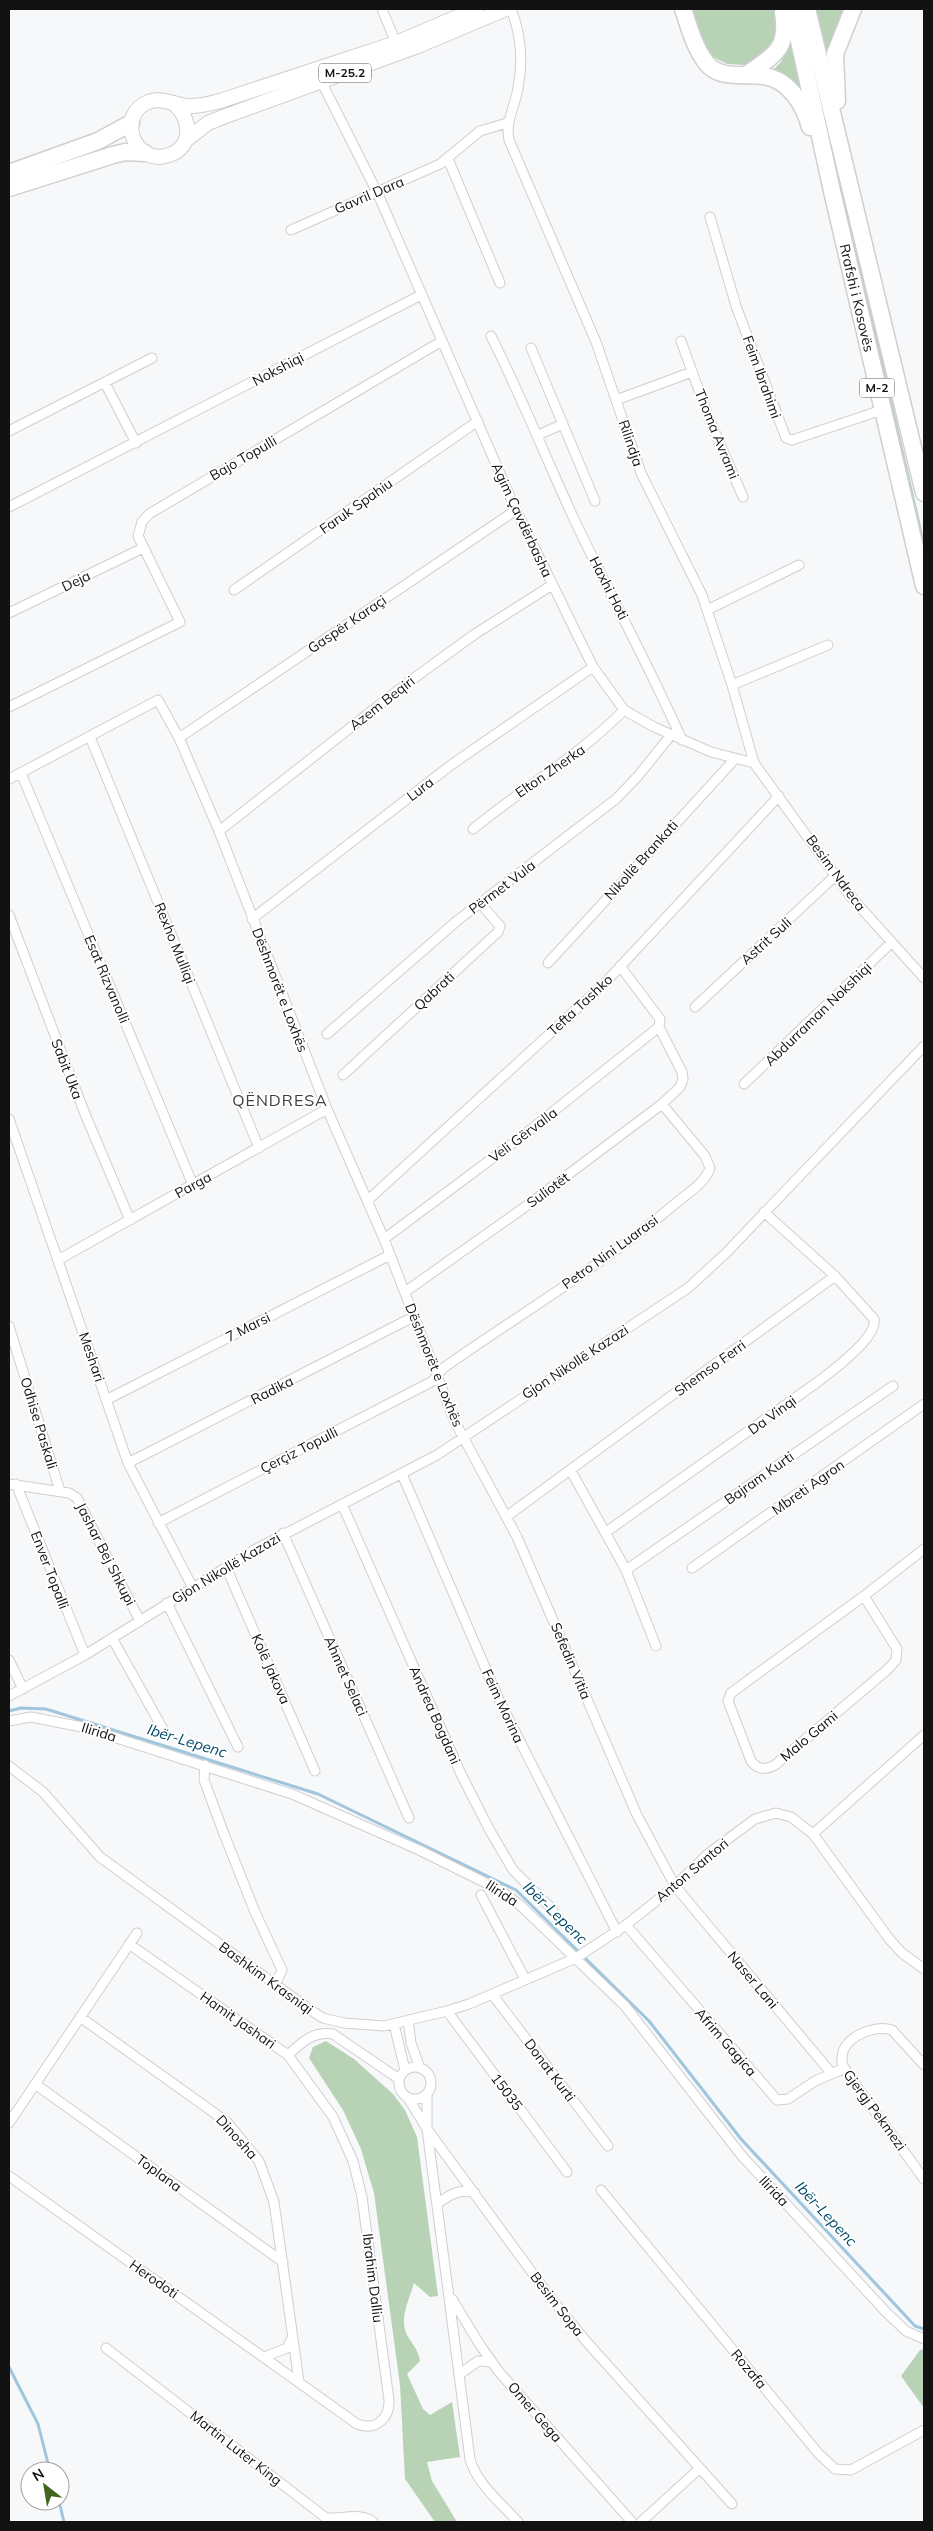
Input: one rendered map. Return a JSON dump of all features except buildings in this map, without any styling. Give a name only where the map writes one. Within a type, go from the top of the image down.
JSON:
[{"type":"highway","points":[[683,9],[698,50],[710,66],[732,76],[765,76],[774,79],[797,98],[806,114],[820,164],[832,190]]},
{"type":"highway","points":[[746,75],[779,48],[786,33],[783,9]]},
{"type":"highway","name":"Rrafshi i Kosovës","points":[[792,9],[882,410],[924,586]]},
{"type":"highway","name":"Rrafshi i Kosovës","points":[[807,9],[924,493]]},
{"type":"highway","points":[[852,194],[849,161],[836,96],[834,67],[839,42],[853,9]]},
{"type":"highway","points":[[9,173],[98,141],[122,130],[131,123]]},
{"type":"highway","points":[[9,188],[113,155],[125,152],[145,153]]},
{"type":"main road","name":"M-25.2","points":[[131,123],[140,108],[147,102],[165,100],[174,104],[196,106],[220,101],[396,42],[460,12],[476,9]]},
{"type":"main road","name":"M-25.2","points":[[145,153],[152,156],[168,156],[176,152],[186,140],[208,123],[223,116],[418,46],[506,9]]},
{"type":"main road","points":[[174,104],[185,115],[188,132],[186,140]]},
{"type":"main road","points":[[131,123],[133,140],[145,153]]},
{"type":"street","points":[[382,9],[396,42]]},
{"type":"street","points":[[507,124],[518,89],[521,69],[517,28],[511,9]]},
{"type":"street","name":"Agim Çavdërbasha","points":[[321,81],[377,192],[516,510],[593,667],[624,710],[682,740],[735,759],[754,763]]},
{"type":"street","name":"Gavril Dara","points":[[291,230],[448,160],[462,144],[480,131],[507,124]]},
{"type":"street","name":"Rilindja","points":[[507,124],[510,140],[596,342],[642,473],[687,563],[707,610],[732,685],[754,763]]},
{"type":"street","points":[[448,160],[500,283]]},
{"type":"street","name":"Feim Ibrahimi","points":[[710,217],[736,306],[784,435],[792,440],[882,410]]},
{"type":"street","name":"Nokshiqi","points":[[9,507],[136,444],[421,295]]},
{"type":"street","name":"Haxhi Hoti","points":[[492,336],[574,518],[624,615],[682,740]]},
{"type":"street","name":"Bajo Topulli","points":[[9,707],[180,622],[138,536],[142,522],[155,510],[442,341]]},
{"type":"street","name":"Thoma Avrami","points":[[681,341],[710,421],[743,497]]},
{"type":"street","points":[[531,348],[595,500]]},
{"type":"street","points":[[9,432],[152,358]]},
{"type":"street","name":"Thoma Avrami","points":[[616,400],[692,372]]},
{"type":"street","points":[[105,383],[136,444]]},
{"type":"street","name":"Faruk Spahiu","points":[[234,590],[478,421]]},
{"type":"street","points":[[538,435],[563,424]]},
{"type":"street","name":"Gaspër Karaçi","points":[[179,738],[516,510]]},
{"type":"street","name":"Deja","points":[[9,613],[143,548]]},
{"type":"street","points":[[707,610],[799,565]]},
{"type":"street","name":"Azem Beqiri","points":[[219,831],[406,684],[475,634],[552,585]]},
{"type":"street","points":[[732,685],[828,645]]},
{"type":"street","name":"Lura","points":[[252,918],[452,765],[593,667]]},
{"type":"street","name":"Dëshmorët e Loxhës","points":[[9,779],[90,738],[158,700],[179,738],[219,831],[327,1109],[368,1200],[464,1438]]},
{"type":"street","name":"Elton Zherka","points":[[472,829],[500,806],[580,751],[624,710]]},
{"type":"street","name":"Përmet Vula","points":[[328,1034],[480,903],[616,799],[638,776],[671,735]]},
{"type":"street","name":"Rexho Mulliqi","points":[[90,738],[259,1148]]},
{"type":"street","name":"Nikollë Brankati","points":[[548,963],[735,759]]},
{"type":"street","name":"Besim Ndreca","points":[[754,763],[851,896],[924,978]]},
{"type":"street","name":"Esat Rizvanolli","points":[[21,773],[193,1185]]},
{"type":"street","name":"Tefta Tashko","points":[[368,1200],[587,1000],[778,796]]},
{"type":"street","name":"Astrit Suli","points":[[695,1007],[836,875]]},
{"type":"street","name":"Qabrati","points":[[343,1074],[498,932],[498,924],[480,903]]},
{"type":"street","name":"Sabit Uka","points":[[9,915],[99,1149],[130,1220]]},
{"type":"street","name":"Abdurraman Nokshiqi","points":[[744,1084],[891,943]]},
{"type":"street","points":[[620,966],[660,1019],[659,1027]]},
{"type":"street","name":"Suliotët","points":[[405,1292],[529,1204],[662,1104],[680,1088],[683,1079],[676,1058],[659,1027]]},
{"type":"street","name":"Veli Gërvalla","points":[[384,1239],[525,1134],[659,1027]]},
{"type":"street","name":"Gjon Nikollë Kazazi","points":[[9,1696],[85,1655],[226,1567],[283,1534],[402,1474],[464,1438],[535,1388],[688,1288],[707,1272],[924,1046]]},
{"type":"street","name":"Petro Nini Luarasi","points":[[438,1375],[446,1367],[632,1238],[708,1174],[710,1168],[708,1161],[662,1104]]},
{"type":"street","name":"Parga","points":[[58,1260],[327,1109]]},
{"type":"street","name":"Meshari","points":[[9,1119],[128,1463],[193,1588]]},
{"type":"street","points":[[764,1212],[835,1276]]},
{"type":"street","name":"7 Marsi","points":[[106,1400],[390,1255]]},
{"type":"street","name":"Shemso Ferri","points":[[507,1516],[835,1276]]},
{"type":"street","name":"Da Vinqi","points":[[606,1532],[819,1381],[849,1356],[869,1334],[875,1324],[874,1319],[835,1276]]},
{"type":"street","name":"Radika","points":[[128,1463],[415,1316]]},
{"type":"street","name":"Odhise Paskali","points":[[9,1326],[60,1491]]},
{"type":"street","name":"Çerçiz Topulli","points":[[158,1523],[429,1383],[438,1375]]},
{"type":"street","name":"Bajram Kurti","points":[[626,1570],[893,1386]]},
{"type":"street","name":"Mbreti Agron","points":[[692,1568],[924,1404]]},
{"type":"street","name":"Sefedin Vitia","points":[[464,1438],[507,1516],[570,1658],[618,1775],[675,1886]]},
{"type":"street","points":[[571,1471],[626,1570],[656,1646]]},
{"type":"street","name":"Feim Morina","points":[[402,1474],[500,1702],[616,1932]]},
{"type":"street","name":"Jashar Bej Shkupi","points":[[12,1484],[60,1491],[77,1498],[140,1621]]},
{"type":"street","name":"Enver Topalli","points":[[12,1484],[85,1655]]},
{"type":"street","name":"Andrea Bogdani","points":[[342,1504],[461,1774],[489,1829],[513,1870],[553,1910]]},
{"type":"street","name":"Ahmet Selaci","points":[[283,1534],[409,1818]]},
{"type":"street","name":"Malo Gami","points":[[864,1596],[896,1648],[896,1660],[887,1670],[775,1765],[764,1769],[759,1768],[751,1761],[728,1701],[731,1692],[864,1596],[924,1549]]},
{"type":"street","name":"Kolë Jakova","points":[[226,1567],[315,1771]]},
{"type":"street","name":"Gjon Nikollë Kazazi","points":[[168,1604],[238,1747]]},
{"type":"street","points":[[112,1638],[164,1731]]},
{"type":"street","points":[[9,1660],[22,1689]]},
{"type":"street","name":"Ilirida","points":[[9,1721],[31,1717],[82,1727],[292,1794],[479,1879],[520,1905],[576,1958],[645,2029],[742,2156],[769,2186],[906,2331],[924,2338]]},
{"type":"street","points":[[813,1834],[924,1735]]},
{"type":"street","points":[[205,1765],[204,1780],[224,1834],[255,1912],[282,1970],[276,1985]]},
{"type":"street","name":"Bashkim Krasniqi","points":[[9,1766],[43,1792],[100,1857],[323,2018],[344,2023],[384,2026],[447,2012],[576,1958]]},
{"type":"street","name":"Anton Santori","points":[[576,1958],[626,1925],[675,1886],[709,1853],[755,1819],[766,1815],[784,1814],[813,1834],[890,1940],[902,1953],[924,1969]]},
{"type":"street","name":"Naser Lani","points":[[675,1886],[832,2074]]},
{"type":"street","points":[[480,1895],[525,1979]]},
{"type":"street","name":"Afrim Gagica","points":[[626,1925],[777,2100],[788,2099],[845,2068]]},
{"type":"street","points":[[9,2123],[136,1933]]},
{"type":"street","name":"Hamit Jashari","points":[[129,1944],[288,2055],[308,2038],[320,2033],[333,2034],[399,2079]]},
{"type":"street","name":"Donat Kurti","points":[[492,1994],[608,2146]]},
{"type":"street","name":"15035","points":[[447,2012],[567,2172]]},
{"type":"street","name":"Dinosha","points":[[80,2017],[227,2122],[259,2161],[267,2178],[274,2202],[299,2382]]},
{"type":"street","name":"Besim Sopa","points":[[408,2020],[411,2043],[420,2068],[430,2079],[427,2094],[427,2129],[472,2468],[518,2522]]},
{"type":"street","points":[[394,2024],[405,2070],[399,2079]]},
{"type":"street","name":"Gjergj Pekmezi","points":[[924,2065],[892,2030],[884,2027],[864,2033],[851,2042],[844,2050],[842,2058],[845,2068],[924,2178]]},
{"type":"street","name":"Ibrahim Dalliu","points":[[288,2055],[333,2117],[353,2161],[362,2197],[368,2234],[389,2400],[387,2412],[376,2425],[364,2426],[299,2382]]},
{"type":"street","points":[[405,2070],[420,2068]]},
{"type":"street","name":"Besim Sopa","points":[[399,2079],[400,2090],[408,2098],[427,2129],[556,2304],[732,2504]]},
{"type":"street","name":"Toplana","points":[[35,2084],[283,2262]]},
{"type":"street","points":[[408,2098],[418,2099],[427,2094]]},
{"type":"street","name":"Herodoti","points":[[9,2176],[299,2382]]},
{"type":"street","name":"Rozafa","points":[[601,2190],[834,2470],[851,2470],[924,2430]]},
{"type":"street","points":[[437,2204],[452,2193],[468,2191],[475,2193]]},
{"type":"street","name":"Omer Gega","points":[[449,2294],[492,2362],[632,2522]]},
{"type":"street","points":[[264,2357],[287,2348],[293,2335]]},
{"type":"street","name":"Martin Luter King","points":[[106,2348],[326,2518],[362,2517],[373,2522]]},
{"type":"street","points":[[460,2374],[478,2361],[492,2362]]},
{"type":"street","points":[[641,2522],[700,2468]]},
{"type":"green space","points":[[691,9],[782,9],[781,41],[746,65],[727,64],[715,58],[707,50]]},
{"type":"green space","points":[[798,9],[801,9],[924,539],[924,563]]},
{"type":"green space","points":[[814,9],[849,9],[829,70]]},
{"type":"green space","points":[[792,33],[809,109],[771,72],[781,62]]},
{"type":"green space","points":[[326,2041],[354,2059],[393,2094],[405,2110],[417,2137],[438,2296],[430,2297],[414,2283],[405,2310],[404,2324],[420,2361],[407,2374],[423,2409],[430,2415],[452,2402],[460,2457],[427,2462],[432,2481],[457,2522],[435,2522],[405,2479],[400,2385],[374,2193],[361,2149],[343,2110],[309,2058],[313,2047]]},
{"type":"green space","points":[[924,2349],[924,2408],[901,2376],[920,2350]]},
{"type":"waterway","name":"Ibër-Lepenc","points":[[9,1711],[21,1708],[46,1709],[318,1794],[516,1890],[649,2021],[741,2139],[915,2326],[924,2329]]},
{"type":"waterway","name":"Ibër-Lepenc","points":[[9,2367],[38,2424],[47,2461]]},
{"type":"waterway","name":"Ibër-Lepenc","points":[[61,2511],[64,2522]]},
{"type":"district","name":"QËNDRESA","points":[[280,1100]]}]
